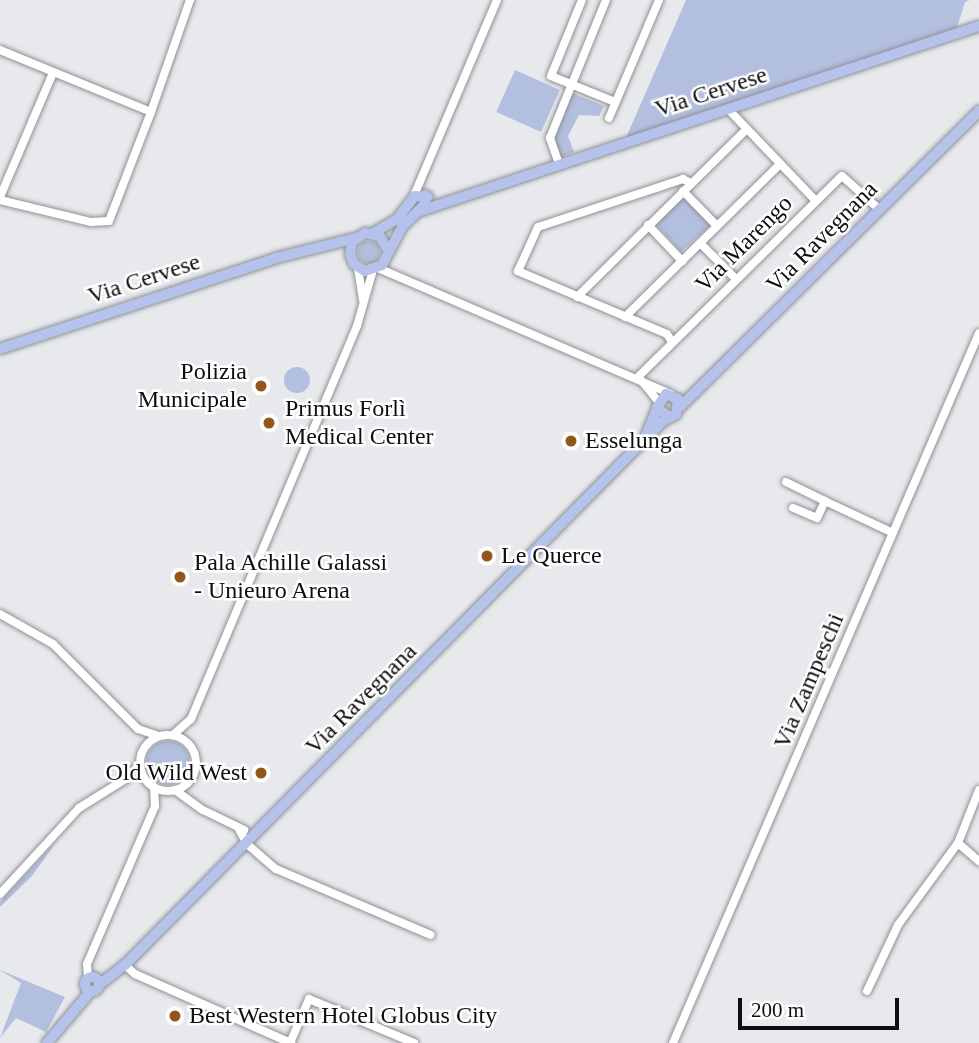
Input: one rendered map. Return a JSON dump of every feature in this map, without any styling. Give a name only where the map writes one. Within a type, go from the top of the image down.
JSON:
[{"type":"main road","name":"Via Cervese","points":[[417,212],[979,26]]},
{"type":"main road","name":"Via Ravegnana","points":[[47,1043],[95,983],[125,965],[670,417],[676,399],[696,394],[979,111]]},
{"type":"main road","name":"Via Cervese","points":[[0,349],[303,252],[373,233],[397,219],[413,198],[425,195],[456,199]]},
{"type":"main road","points":[[356,237],[350,248],[351,259],[358,268],[376,270],[387,255],[401,226],[425,204],[425,195]]},
{"type":"main road","points":[[373,233],[383,239],[387,255]]},
{"type":"main road","name":"Via Cervese","points":[[303,252],[339,252],[351,259]]},
{"type":"main road","points":[[670,417],[657,405],[676,399]]},
{"type":"main road","name":"Via Ravegnana","points":[[641,446],[657,405]]},
{"type":"street","points":[[53,73],[0,199],[101,223],[114,214],[190,0]]},
{"type":"street","points":[[413,198],[497,0]]},
{"type":"street","points":[[582,0],[551,76],[615,102]]},
{"type":"street","points":[[559,164],[550,138],[606,0]]},
{"type":"street","points":[[609,118],[659,0]]},
{"type":"street","points":[[0,50],[151,112]]},
{"type":"street","points":[[732,108],[740,124],[815,200]]},
{"type":"street","points":[[577,297],[732,143],[740,124]]},
{"type":"street","points":[[732,143],[740,124]]},
{"type":"street","points":[[625,317],[780,164]]},
{"type":"street","points":[[422,174],[425,195]]},
{"type":"street","name":"Via Marengo","points":[[639,378],[815,200],[844,176],[880,210]]},
{"type":"street","points":[[672,342],[667,334],[518,271],[538,228],[683,179],[691,183]]},
{"type":"street","points":[[683,191],[717,226]]},
{"type":"street","points":[[648,225],[682,261]]},
{"type":"street","points":[[700,243],[736,279]]},
{"type":"street","points":[[387,255],[397,275]]},
{"type":"street","points":[[358,268],[363,307]]},
{"type":"street","points":[[191,800],[189,782],[196,765],[192,748],[191,719],[376,270],[397,275],[639,378],[676,399]]},
{"type":"street","name":"Via Zampeschi","points":[[673,1043],[979,333]]},
{"type":"street","points":[[639,378],[657,405]]},
{"type":"street","points":[[786,482],[893,533]]},
{"type":"street","points":[[793,508],[817,518],[825,501]]},
{"type":"street","points":[[0,614],[53,644],[138,729],[158,736],[173,735],[191,719]]},
{"type":"street","points":[[119,712],[143,749]]},
{"type":"street","points":[[173,735],[192,748]]},
{"type":"street","points":[[155,806],[151,784],[140,764],[143,749],[158,736]]},
{"type":"street","points":[[0,894],[79,808],[140,764]]},
{"type":"street","points":[[106,790],[131,781],[151,784],[172,790],[239,829],[258,833]]},
{"type":"street","points":[[95,983],[87,964],[155,806],[172,790],[189,782]]},
{"type":"street","points":[[867,990],[898,925],[958,843],[979,790]]},
{"type":"street","points":[[239,829],[247,844],[276,869],[431,936]]},
{"type":"street","points":[[958,843],[979,861]]},
{"type":"street","points":[[125,965],[135,974],[291,1043],[309,999],[414,1043]]},
{"type":"shaded area","points":[[686,0],[970,0],[965,2],[956,30],[625,140]]},
{"type":"shaded area","points":[[515,70],[560,90],[541,132],[496,112]]},
{"type":"shaded area","points":[[572,93],[604,106],[599,116],[579,115],[568,136],[574,152],[560,157],[553,137]]},
{"type":"shaded area","points":[[686,196],[711,224],[681,252],[656,223]]},
{"type":"shaded area","points":[[369,241],[377,244],[380,252],[377,260],[369,263],[361,260],[358,252],[361,244]]},
{"type":"shaded area","points":[[297,367],[306,371],[310,380],[306,389],[297,393],[288,389],[284,380],[288,371]]},
{"type":"shaded area","points":[[168,741],[184,747],[190,763],[184,779],[168,785],[152,779],[146,763],[152,747]]},
{"type":"shaded area","points":[[56,842],[32,876],[0,907],[0,902]]},
{"type":"shaded area","points":[[0,970],[65,997],[46,1032],[16,1018],[0,1038],[21,983]]},
{"type":"place","name":"Polizia Municipale","points":[[261,386]]},
{"type":"place","name":"Primus Forlì Medical Center","points":[[269,423]]},
{"type":"place","name":"Esselunga","points":[[571,441]]},
{"type":"place","name":"Le Querce","points":[[487,556]]},
{"type":"place","name":"Pala Achille Galassi - Unieuro Arena","points":[[180,577]]},
{"type":"place","name":"Old Wild West","points":[[261,773]]},
{"type":"place","name":"Best Western Hotel Globus City","points":[[175,1016]]}]
